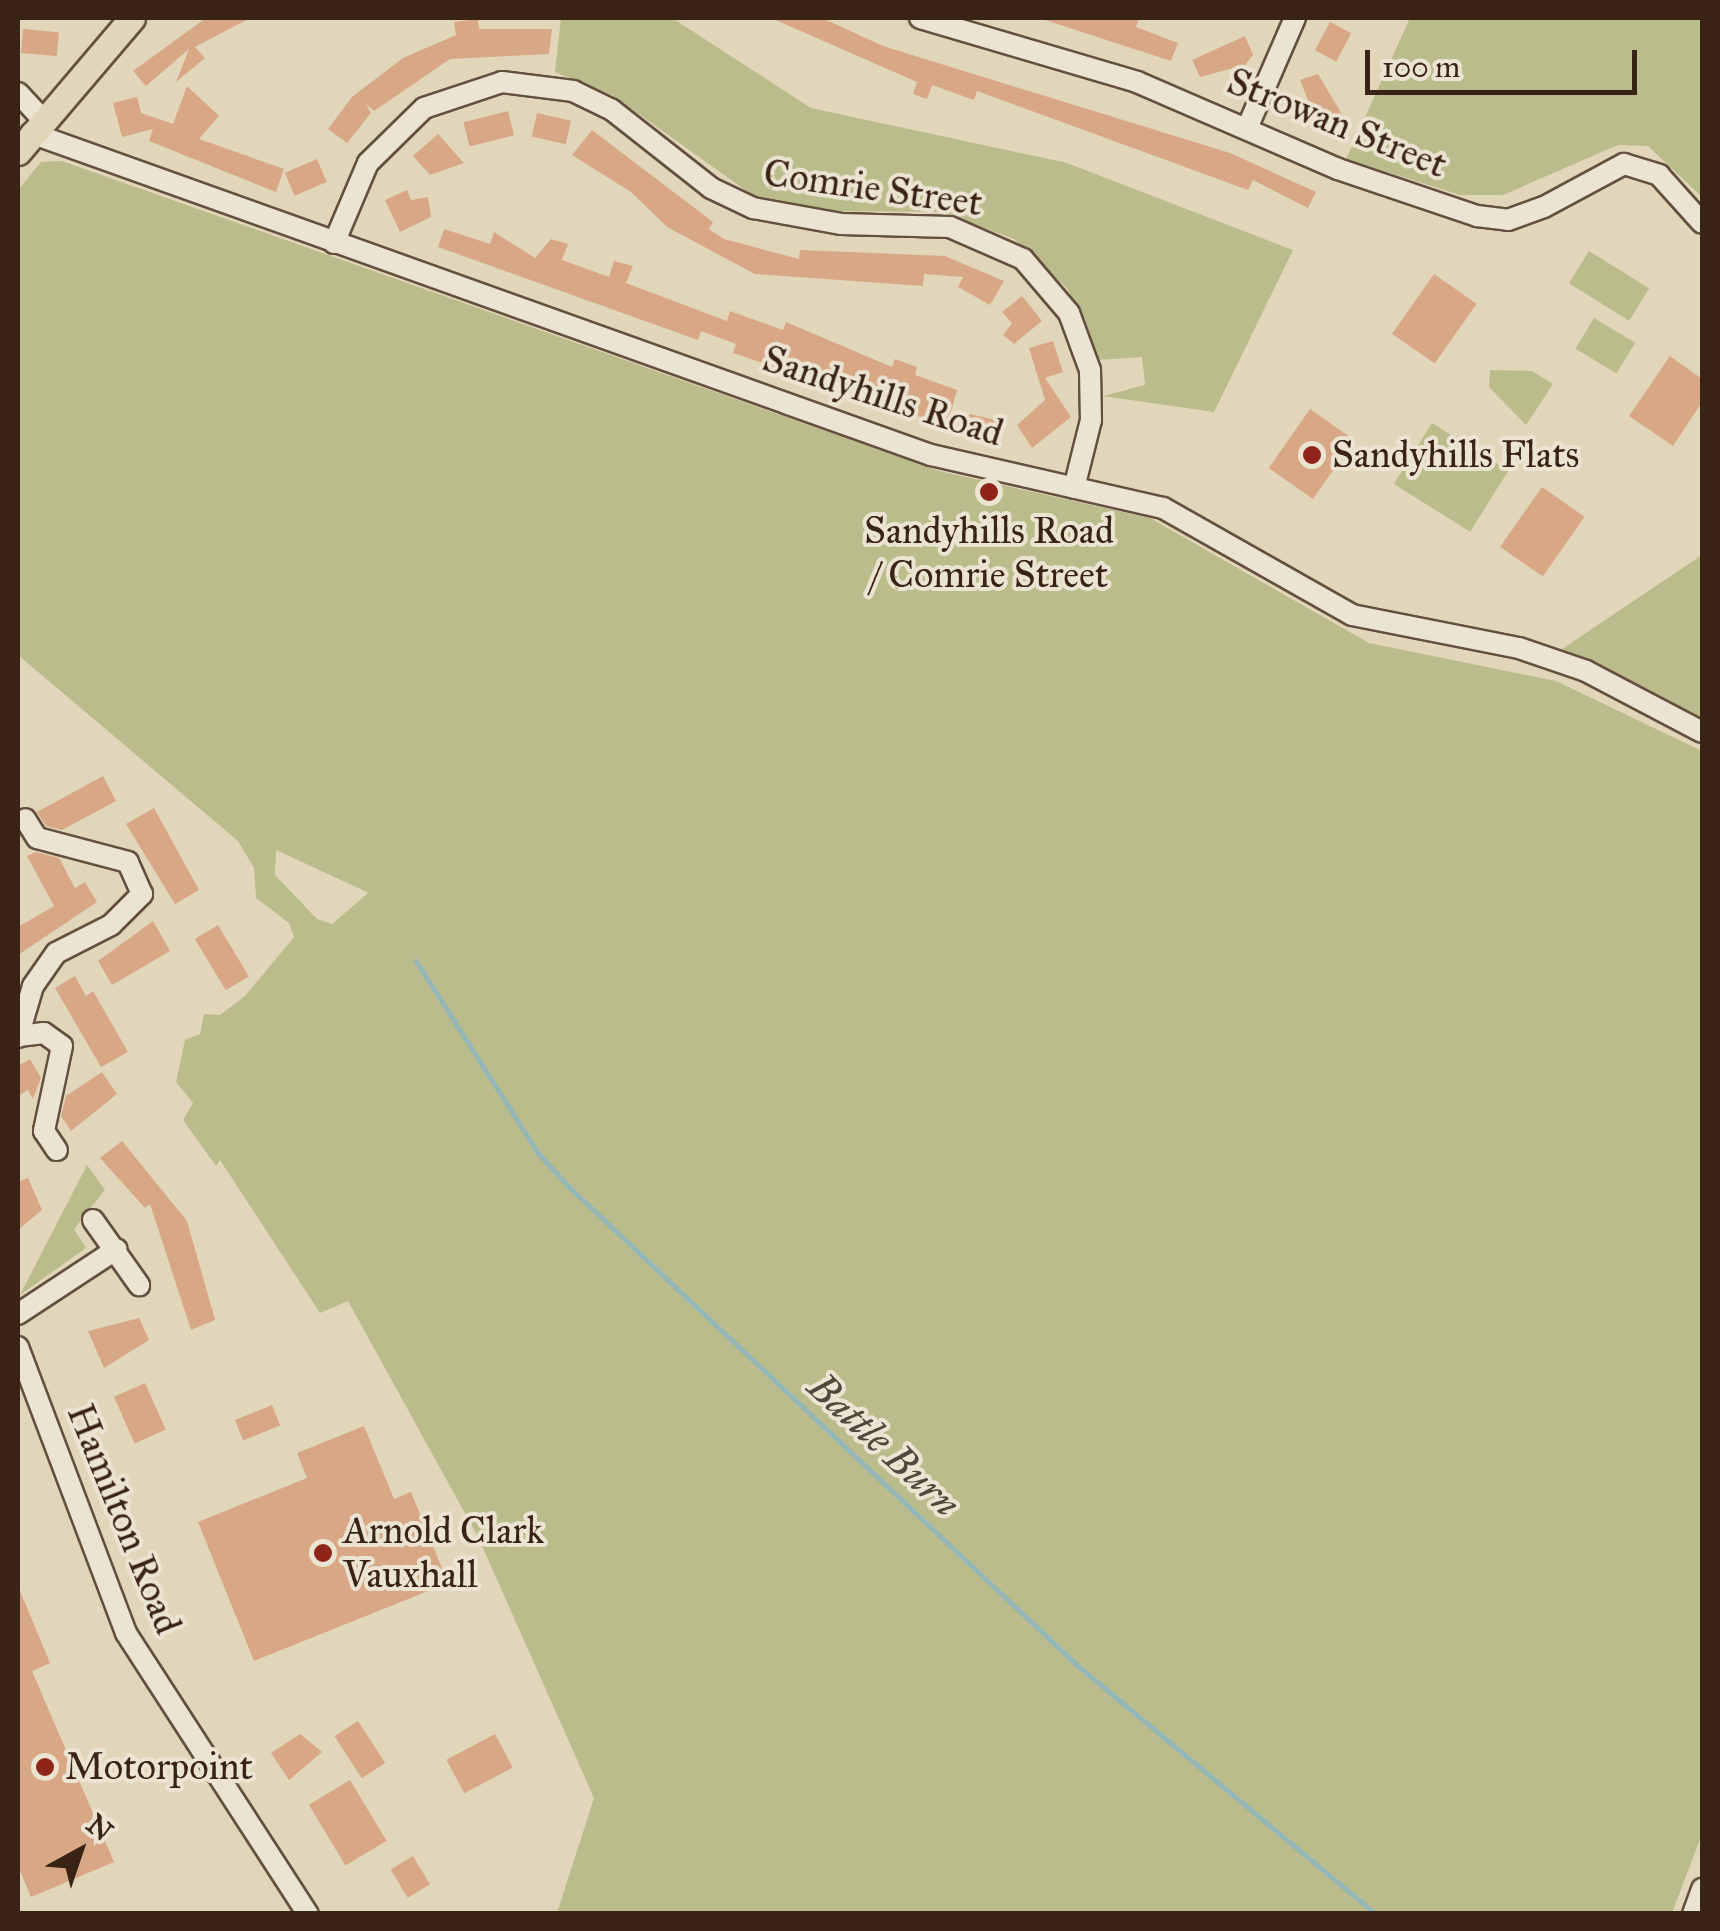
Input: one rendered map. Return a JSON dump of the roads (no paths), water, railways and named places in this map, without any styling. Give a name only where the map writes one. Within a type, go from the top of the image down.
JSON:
[{"type":"main road","points":[[30,134],[132,18]]},
{"type":"street","name":"Strowan Street","points":[[920,18],[1137,82],[1248,126],[1338,169],[1508,220],[1603,172],[1640,166],[1666,182],[1702,223]]},
{"type":"street","points":[[1248,126],[1295,18]]},
{"type":"street","name":"Comrie Street","points":[[334,243],[368,163],[424,108],[502,82],[573,91],[612,110],[711,188],[753,208],[841,224],[950,227],[1023,259],[1069,313],[1090,370],[1091,420],[1074,488]]},
{"type":"street","name":"Sandyhills Road","points":[[18,92],[30,134],[932,455],[1176,513],[1352,615],[1520,648],[1586,671],[1702,732]]},
{"type":"street","points":[[25,820],[37,838],[128,862],[142,894],[112,925],[56,953],[33,986],[18,1036],[44,1033],[62,1046],[44,1131],[56,1150]]},
{"type":"street","points":[[92,1220],[117,1250],[138,1285]]},
{"type":"street","points":[[18,1314],[117,1250]]},
{"type":"street","name":"Hamilton Road","points":[[18,1346],[126,1633],[308,1914]]},
{"type":"street","points":[[1694,1914],[1702,1890]]},
{"type":"waterway","name":"Battle Burn","points":[[416,961],[538,1153],[570,1188],[1078,1666],[1376,1914]]},
{"type":"place","name":"Sandyhills Flats","points":[[1312,455]]},
{"type":"place","name":"Sandyhills Road / Comrie Street","points":[[989,492]]},
{"type":"place","name":"Arnold Clark Vauxhall","points":[[323,1553]]},
{"type":"place","name":"Motorpoint","points":[[45,1767]]}]
